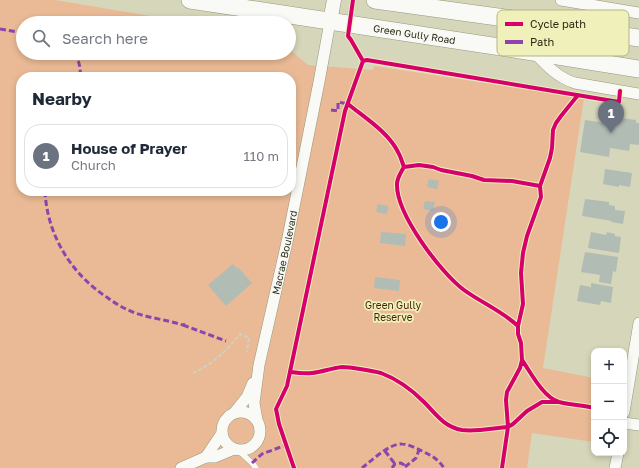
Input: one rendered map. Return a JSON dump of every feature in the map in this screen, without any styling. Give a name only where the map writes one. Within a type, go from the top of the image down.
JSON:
[{"type":"main road","name":"Green Gully Road","points":[[190,0],[292,16]]},
{"type":"main road","points":[[380,0],[497,17]]},
{"type":"main road","name":"Green Gully Road","points":[[296,17],[497,47]]},
{"type":"main road","points":[[629,37],[639,38]]},
{"type":"main road","name":"Green Gully Road","points":[[558,56],[639,69]]},
{"type":"street","points":[[330,22],[334,0]]},
{"type":"street","points":[[561,0],[621,10]]},
{"type":"street","points":[[629,11],[639,13]]},
{"type":"street","name":"Macrae Boulevard","points":[[257,420],[254,404],[259,365],[287,242],[330,22]]},
{"type":"street","points":[[537,56],[556,74],[569,81],[639,94]]},
{"type":"street","points":[[627,394],[639,323]]},
{"type":"street","name":"Macrae Boulevard","points":[[235,412],[247,397],[259,365]]},
{"type":"street","points":[[181,468],[206,457],[253,447],[259,439],[261,429],[253,415],[247,412],[235,412],[224,421],[222,427],[223,438],[226,443],[236,450]]},
{"type":"street","points":[[627,424],[639,425]]},
{"type":"street","points":[[206,457],[222,433]]},
{"type":"street","points":[[615,468],[617,456]]},
{"type":"lane","points":[[236,450],[256,468]]},
{"type":"path","points":[[193,373],[211,362],[231,345],[240,334],[249,338],[247,352]]},
{"type":"green space","name":"Green Gully Reserve","points":[[0,0],[55,0],[150,16],[16,16],[16,60],[296,60],[296,55],[308,65],[373,70],[374,66],[584,98],[543,368],[591,377],[591,442],[532,433],[527,468],[0,468]]},
{"type":"building","points":[[606,116],[636,120],[636,123],[639,123],[639,145],[630,144],[629,151],[610,148],[609,157],[580,152],[585,120],[605,123]]},
{"type":"building","points":[[605,169],[632,173],[630,187],[619,185],[619,187],[603,184]]},
{"type":"building","points":[[429,179],[439,181],[437,189],[427,187]]},
{"type":"building","points":[[585,199],[609,202],[609,205],[615,206],[615,210],[625,211],[623,224],[582,216]]},
{"type":"building","points":[[425,201],[435,202],[433,211],[423,209]]},
{"type":"building","points":[[378,204],[388,206],[387,214],[376,212]]},
{"type":"building","points":[[381,232],[406,234],[405,246],[380,243]]},
{"type":"building","points":[[591,232],[606,235],[607,232],[621,237],[619,253],[588,248]]},
{"type":"building","points":[[585,252],[618,257],[616,272],[613,271],[611,284],[599,282],[600,275],[581,272]]},
{"type":"building","points":[[233,264],[238,269],[239,268],[252,283],[226,306],[208,285]]},
{"type":"building","points":[[375,277],[400,280],[399,291],[374,288]]},
{"type":"building","points":[[591,283],[613,287],[611,303],[601,301],[600,305],[577,301],[580,285],[591,287]]},
{"type":"marked path","points":[[0,29],[16,32]]},
{"type":"marked path","points":[[78,60],[80,72]]},
{"type":"marked path","points":[[331,110],[338,111],[338,102],[348,104]]},
{"type":"marked path","points":[[46,196],[50,223],[56,238],[63,252],[83,277],[108,298],[128,310],[183,325],[185,324]]},
{"type":"marked path","points":[[183,325],[226,341]]},
{"type":"marked path","points":[[362,468],[386,449],[397,444],[412,446],[429,454],[444,468]]},
{"type":"marked path","points":[[252,463],[262,454],[286,445]]},
{"type":"marked path","points":[[405,467],[416,458],[419,450]]},
{"type":"marked path","points":[[385,451],[395,464]]},
{"type":"marked path","points":[[392,468],[395,464],[401,463],[406,468]]},
{"type":"cycle path","points":[[294,468],[279,424],[276,409],[287,386],[345,111],[363,61],[348,36],[353,0]]},
{"type":"cycle path","points":[[363,61],[367,60],[619,102],[620,91]]},
{"type":"cycle path","points":[[502,468],[508,427],[506,400],[507,392],[520,368],[522,360],[518,326],[523,304],[521,273],[523,253],[527,236],[541,197],[540,186],[550,158],[553,130],[556,123],[578,95]]},
{"type":"cycle path","points":[[348,104],[376,126],[388,138],[399,154],[404,167]]},
{"type":"cycle path","points":[[518,326],[454,282],[432,257],[404,211],[399,196],[397,182],[404,167],[419,165],[484,180],[512,181],[540,186]]},
{"type":"cycle path","points":[[522,360],[538,384],[553,399],[563,403],[591,407]]},
{"type":"cycle path","points":[[291,372],[320,372],[342,367],[381,373],[393,378],[409,389],[445,423],[462,430],[508,427],[527,411],[542,402],[558,402]]},
{"type":"place","name":"House of Prayer","points":[[611,133]]}]
